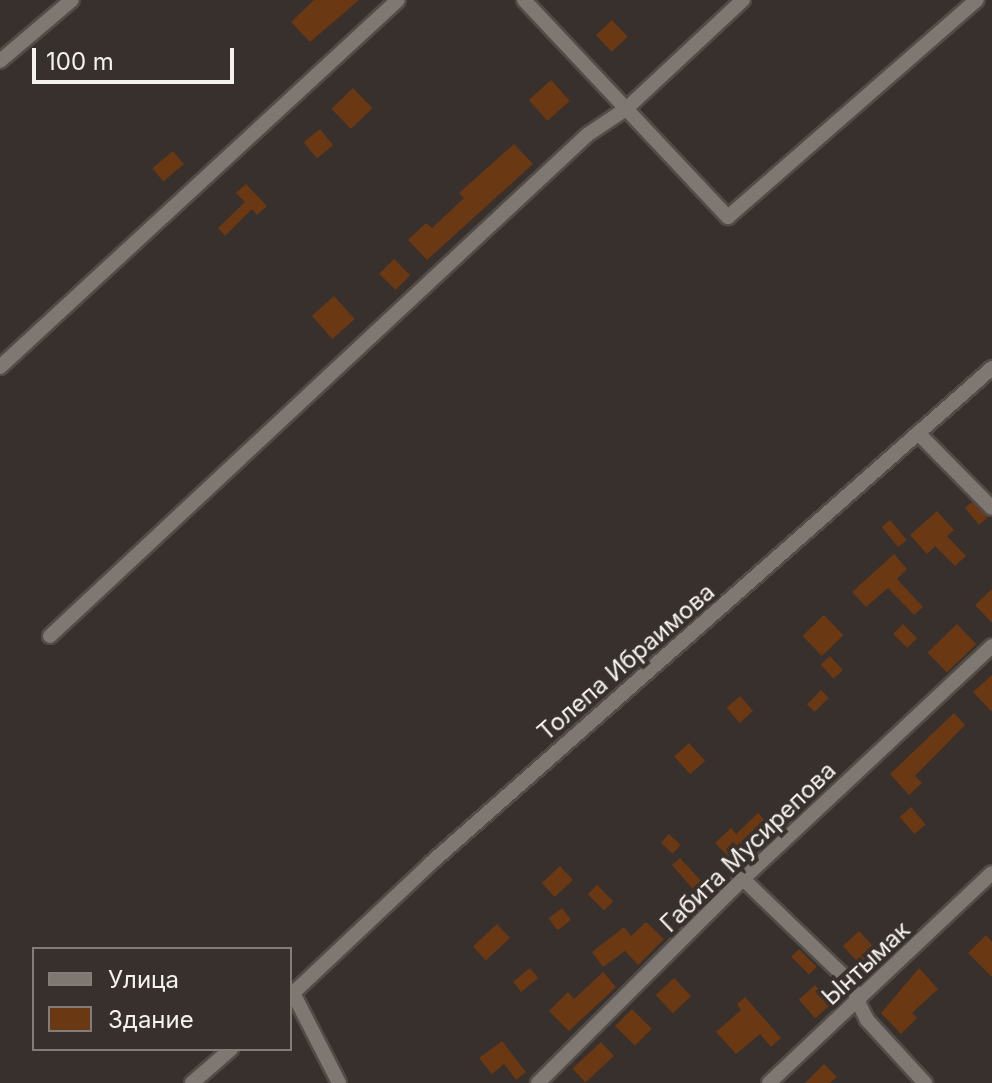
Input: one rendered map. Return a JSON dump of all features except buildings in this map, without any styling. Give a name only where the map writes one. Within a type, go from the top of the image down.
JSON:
[{"type":"street","points":[[0,61],[72,0]]},
{"type":"street","points":[[0,367],[398,0]]},
{"type":"street","points":[[524,0],[728,217],[977,0]]},
{"type":"street","points":[[50,636],[587,135],[626,109],[743,0]]},
{"type":"street","name":"Толепа Ибраимова","points":[[292,994],[444,852],[992,368]]},
{"type":"street","points":[[918,433],[992,508]]},
{"type":"street","name":"Габита Мусирепова","points":[[538,1083],[743,879],[992,646]]},
{"type":"street","name":"Ынтымак","points":[[769,1083],[859,1002],[992,873]]},
{"type":"street","points":[[743,879],[848,980],[867,1020],[925,1083]]},
{"type":"street","points":[[292,994],[296,1011],[339,1083]]},
{"type":"street","points":[[192,1083],[229,1051]]}]
